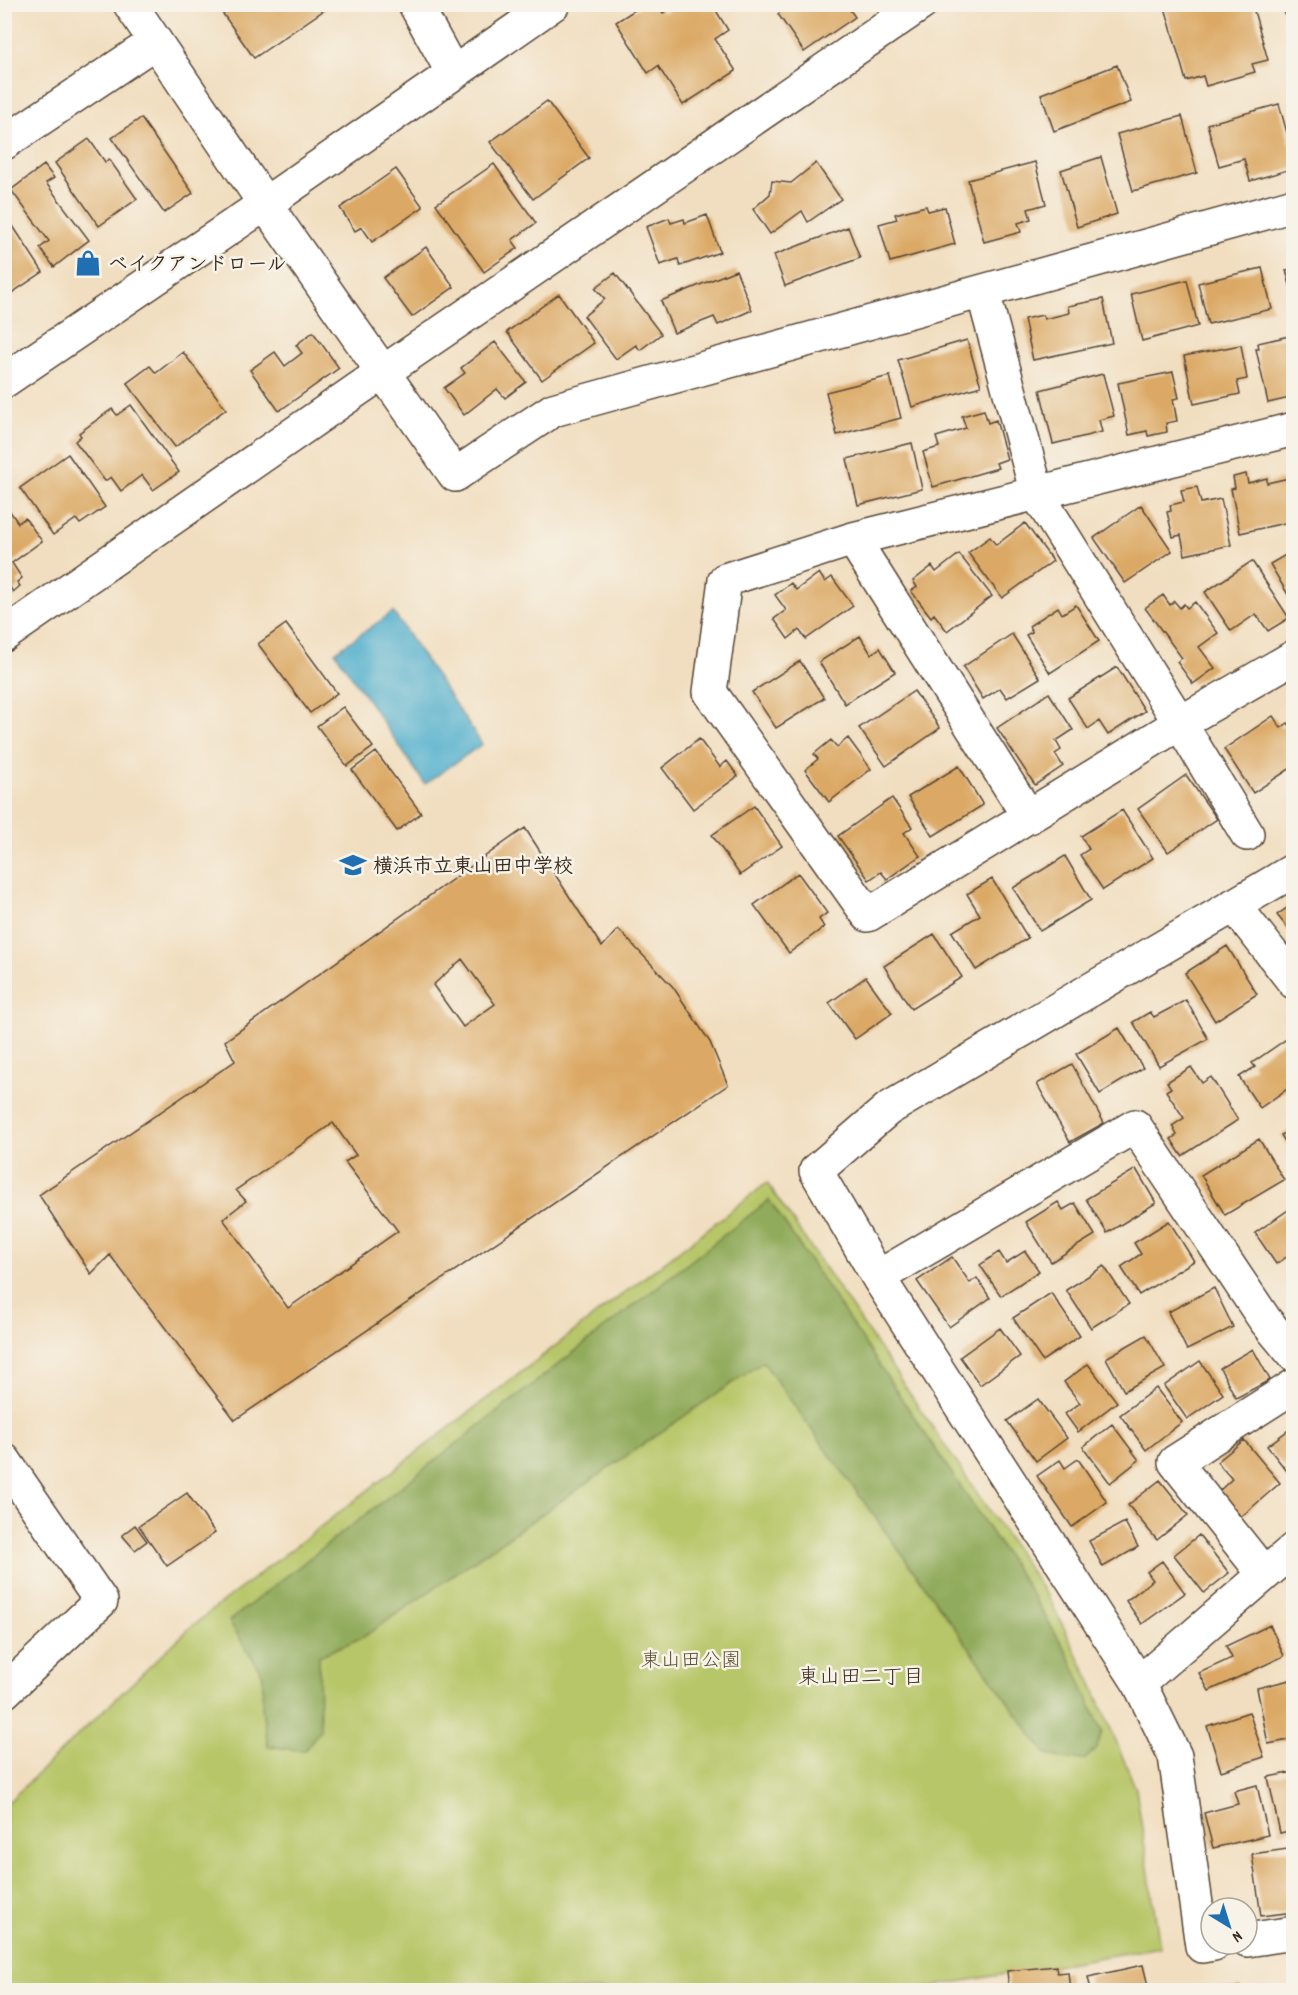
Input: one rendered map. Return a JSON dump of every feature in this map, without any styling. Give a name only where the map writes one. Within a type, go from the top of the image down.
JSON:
[{"type":"street","points":[[130,4],[265,204],[454,475],[553,410],[1293,205]]},
{"type":"street","points":[[415,4],[453,73]]},
{"type":"street","points":[[4,381],[265,204],[553,4]]},
{"type":"street","points":[[4,636],[382,373],[921,4]]},
{"type":"street","points":[[4,143],[155,42]]},
{"type":"street","points":[[983,292],[1037,494],[1247,834]]},
{"type":"street","points":[[1293,429],[853,539],[725,580],[710,692],[868,915],[1180,723],[1293,657]]},
{"type":"street","points":[[853,539],[1029,817]]},
{"type":"street","points":[[1199,1925],[1175,1756],[1139,1683],[878,1277],[816,1171],[888,1109],[1293,870]]},
{"type":"street","points":[[1233,905],[1293,982]]},
{"type":"street","points":[[878,1277],[1136,1126],[1265,1320],[1293,1355]]},
{"type":"street","points":[[1264,1574],[1175,1462],[1293,1386]]},
{"type":"street","points":[[4,1460],[101,1601],[4,1692]]},
{"type":"street","points":[[1139,1683],[1293,1549]]},
{"type":"street","points":[[1259,1938],[1293,1933]]},
{"type":"green space","name":"東山田公園","points":[[767,1183],[1051,1602],[1092,1684],[1136,1789],[1160,1947],[912,1990],[5,1990],[5,1805],[193,1625]]},
{"type":"green space","points":[[769,1200],[1023,1580],[1068,1654],[1102,1731],[1097,1748],[1084,1760],[1063,1759],[1045,1753],[763,1362],[363,1637],[319,1656],[320,1730],[304,1751],[268,1746],[262,1709],[263,1675],[229,1621]]},
{"type":"water","points":[[393,612],[482,744],[425,784],[335,652]]},
{"type":"building","points":[[216,4],[333,4],[254,58]]},
{"type":"building","points":[[644,4],[658,4],[663,13],[677,4],[712,4],[728,30],[715,39],[736,71],[683,105],[658,66],[648,73],[616,22]]},
{"type":"building","points":[[791,4],[846,4],[855,17],[804,52],[778,14]]},
{"type":"building","points":[[1164,4],[1252,4],[1268,60],[1252,64],[1255,72],[1206,86],[1203,76],[1186,81]]},
{"type":"building","points":[[1282,4],[1294,4],[1294,42],[1293,42]]},
{"type":"building","points":[[1117,65],[1131,102],[1054,131],[1041,94]]},
{"type":"building","points":[[547,101],[589,158],[533,199],[490,142]]},
{"type":"building","points":[[1279,104],[1294,158],[1294,168],[1250,181],[1244,159],[1219,166],[1207,124]]},
{"type":"building","points":[[1182,116],[1197,173],[1133,191],[1117,134]]},
{"type":"building","points":[[141,118],[193,193],[164,213],[112,138]]},
{"type":"building","points":[[89,139],[105,162],[109,159],[137,199],[99,226],[55,163]]},
{"type":"building","points":[[1101,157],[1117,214],[1077,227],[1061,170]]},
{"type":"building","points":[[1035,162],[1046,204],[1028,209],[1031,219],[1018,223],[1021,232],[984,242],[968,180]]},
{"type":"building","points":[[816,163],[841,199],[808,222],[802,211],[770,234],[753,209],[770,194],[772,181],[791,183]]},
{"type":"building","points":[[494,164],[536,223],[512,240],[518,248],[484,272],[436,204]]},
{"type":"building","points":[[44,165],[54,178],[46,183],[89,240],[54,267],[40,248],[49,241],[11,190]]},
{"type":"building","points":[[396,169],[423,207],[372,242],[362,227],[355,231],[340,208]]},
{"type":"building","points":[[926,206],[928,211],[945,207],[955,244],[890,262],[879,224],[897,219],[895,214]]},
{"type":"building","points":[[707,215],[720,252],[680,266],[678,259],[660,265],[646,227],[669,218],[671,223],[684,219],[685,223]]},
{"type":"building","points":[[4,221],[9,228],[13,226],[43,272],[4,298]]},
{"type":"building","points":[[848,227],[860,258],[785,286],[774,255]]},
{"type":"building","points":[[426,247],[454,287],[412,317],[383,278]]},
{"type":"building","points":[[1262,268],[1272,309],[1208,324],[1198,283]]},
{"type":"building","points":[[1294,268],[1294,296],[1293,296],[1286,270]]},
{"type":"building","points":[[736,270],[752,310],[718,325],[714,317],[674,333],[661,301]]},
{"type":"building","points":[[615,273],[661,334],[640,350],[636,345],[616,359],[584,316],[605,299],[595,288]]},
{"type":"building","points":[[1187,280],[1198,326],[1142,341],[1131,294]]},
{"type":"building","points":[[559,294],[594,343],[542,380],[507,332]]},
{"type":"building","points":[[1103,299],[1112,343],[1033,360],[1024,319],[1043,315],[1044,319],[1069,313],[1068,306]]},
{"type":"building","points":[[313,332],[339,368],[279,411],[250,370],[275,352],[285,366],[302,353],[296,345]]},
{"type":"building","points":[[1294,335],[1294,397],[1268,403],[1256,349],[1259,349],[1258,343]]},
{"type":"building","points":[[967,340],[981,386],[912,407],[898,360]]},
{"type":"building","points":[[495,342],[526,382],[505,398],[497,389],[464,415],[444,388],[465,373],[461,368]]},
{"type":"building","points":[[1241,345],[1247,379],[1237,381],[1240,394],[1194,404],[1184,356]]},
{"type":"building","points":[[183,352],[226,409],[175,447],[127,383],[150,366],[156,373]]},
{"type":"building","points":[[1173,372],[1179,398],[1173,399],[1177,421],[1166,423],[1167,432],[1148,436],[1147,431],[1129,435],[1118,383]]},
{"type":"building","points":[[1103,374],[1114,416],[1099,420],[1102,432],[1053,444],[1040,390]]},
{"type":"building","points":[[890,376],[901,418],[837,435],[826,392]]},
{"type":"building","points":[[131,405],[179,472],[153,490],[142,475],[121,491],[111,477],[105,481],[75,441],[81,436],[79,433],[112,409],[117,415]]},
{"type":"building","points":[[984,410],[988,423],[996,420],[1007,459],[996,463],[998,468],[933,487],[923,452],[939,447],[936,437],[966,428],[962,416]]},
{"type":"building","points":[[912,443],[922,489],[858,505],[847,459]]},
{"type":"building","points":[[68,454],[105,507],[80,524],[76,519],[53,535],[20,488]]},
{"type":"building","points":[[1246,474],[1248,483],[1267,478],[1267,483],[1289,478],[1294,498],[1294,521],[1240,533],[1231,489],[1235,488],[1233,477]]},
{"type":"building","points":[[1197,487],[1201,503],[1221,499],[1231,545],[1185,555],[1181,535],[1173,537],[1167,512],[1171,511],[1170,505],[1184,502],[1181,490]]},
{"type":"building","points":[[1141,505],[1172,551],[1125,583],[1094,538]]},
{"type":"building","points":[[9,510],[18,523],[25,518],[42,541],[12,563],[22,578],[17,582],[20,586],[13,592],[9,586],[7,588],[4,585],[4,514]]},
{"type":"building","points":[[1025,523],[1053,561],[1002,598],[968,553],[990,537],[996,545]]},
{"type":"building","points":[[1294,550],[1294,605],[1270,564]]},
{"type":"building","points":[[959,554],[992,596],[947,631],[934,614],[931,617],[911,591],[917,587],[913,581],[932,566],[936,572]]},
{"type":"building","points":[[1252,561],[1289,618],[1268,631],[1256,614],[1231,631],[1205,592]]},
{"type":"building","points":[[819,573],[825,582],[832,577],[853,606],[806,639],[799,630],[788,639],[774,619],[786,610],[775,595],[791,583],[796,590]]},
{"type":"building","points":[[1163,595],[1170,605],[1174,601],[1180,608],[1184,604],[1187,608],[1195,602],[1218,633],[1199,647],[1215,668],[1193,684],[1177,662],[1182,658],[1145,608]]},
{"type":"building","points":[[1076,605],[1099,641],[1050,673],[1026,635],[1032,632],[1029,626],[1058,607],[1062,614]]},
{"type":"building","points":[[286,624],[337,693],[310,713],[258,644]]},
{"type":"building","points":[[1012,634],[1040,678],[1007,698],[1000,688],[983,699],[963,667]]},
{"type":"building","points":[[860,636],[871,654],[880,648],[895,672],[845,704],[819,662]]},
{"type":"building","points":[[800,661],[824,698],[776,728],[752,692]]},
{"type":"building","points":[[1117,667],[1145,711],[1108,735],[1099,721],[1088,729],[1068,698]]},
{"type":"building","points":[[914,691],[940,728],[886,766],[859,728]]},
{"type":"building","points":[[1049,693],[1073,730],[1056,741],[1061,750],[1055,754],[1063,766],[1035,785],[997,728]]},
{"type":"building","points":[[343,707],[373,747],[347,766],[317,726]]},
{"type":"building","points":[[1273,716],[1281,728],[1288,723],[1294,731],[1294,766],[1253,793],[1224,749]]},
{"type":"building","points":[[848,738],[871,769],[829,802],[805,770],[818,759],[814,754],[831,740],[837,747]]},
{"type":"building","points":[[699,739],[720,767],[727,761],[738,776],[693,809],[662,768]]},
{"type":"building","points":[[376,752],[421,813],[397,831],[352,770]]},
{"type":"building","points":[[959,766],[983,805],[933,836],[908,797]]},
{"type":"building","points":[[1186,775],[1217,819],[1168,852],[1138,809]]},
{"type":"building","points":[[892,798],[912,827],[904,833],[920,856],[887,879],[881,872],[869,880],[838,836]]},
{"type":"building","points":[[754,806],[782,846],[740,875],[712,835]]},
{"type":"building","points":[[1122,810],[1153,858],[1103,890],[1080,855],[1089,849],[1081,836]]},
{"type":"building","points":[[525,828],[602,947],[618,929],[673,987],[710,1042],[728,1085],[235,1420],[110,1255],[91,1274],[39,1195],[235,1061],[225,1041]],"holes":[[[462,959],[495,1004],[463,1027],[433,985]],[[333,1123],[356,1155],[345,1162],[398,1231],[288,1308],[223,1219],[246,1201],[236,1190]]]},
{"type":"building","points":[[1065,856],[1091,900],[1040,931],[1013,888]]},
{"type":"building","points":[[798,873],[827,913],[819,919],[824,927],[789,953],[754,905]]},
{"type":"building","points":[[992,879],[1028,938],[976,970],[952,932],[980,915],[967,894]]},
{"type":"building","points":[[1294,903],[1294,936],[1277,915]]},
{"type":"building","points":[[934,934],[962,977],[911,1009],[884,966]]},
{"type":"building","points":[[1227,946],[1257,994],[1215,1021],[1185,973]]},
{"type":"building","points":[[866,977],[892,1013],[855,1039],[829,1003]]},
{"type":"building","points":[[1186,1000],[1208,1039],[1159,1066],[1133,1022],[1150,1012],[1154,1017]]},
{"type":"building","points":[[1119,1028],[1143,1068],[1100,1094],[1076,1054]]},
{"type":"building","points":[[1285,1040],[1294,1052],[1294,1080],[1288,1083],[1290,1087],[1260,1108],[1239,1077],[1255,1067],[1252,1063]]},
{"type":"building","points":[[1072,1064],[1104,1123],[1070,1142],[1037,1084]]},
{"type":"building","points":[[1191,1067],[1202,1083],[1211,1077],[1238,1120],[1182,1156],[1171,1139],[1177,1135],[1172,1126],[1184,1118],[1166,1091],[1171,1088],[1167,1082]]},
{"type":"building","points":[[1294,1128],[1294,1156],[1281,1135]]},
{"type":"building","points":[[1259,1139],[1284,1180],[1225,1215],[1201,1175]]},
{"type":"building","points":[[1136,1169],[1156,1203],[1107,1233],[1086,1199]]},
{"type":"building","points":[[1058,1202],[1063,1210],[1075,1203],[1095,1235],[1051,1262],[1026,1222]]},
{"type":"building","points":[[1294,1206],[1294,1252],[1276,1264],[1255,1233]]},
{"type":"building","points":[[1169,1221],[1194,1261],[1139,1295],[1121,1267],[1141,1254],[1134,1243]]},
{"type":"building","points":[[1025,1251],[1039,1271],[1001,1296],[980,1265],[999,1252],[1006,1263]]},
{"type":"building","points":[[952,1257],[970,1283],[977,1278],[990,1298],[949,1327],[917,1281]]},
{"type":"building","points":[[1104,1266],[1129,1304],[1091,1328],[1066,1290]]},
{"type":"building","points":[[1214,1288],[1233,1327],[1187,1350],[1168,1312]]},
{"type":"building","points":[[1051,1293],[1080,1336],[1042,1361],[1013,1318]]},
{"type":"building","points":[[1000,1328],[1020,1356],[980,1385],[960,1357]]},
{"type":"building","points":[[1146,1335],[1165,1368],[1124,1391],[1106,1358]]},
{"type":"building","points":[[1253,1349],[1270,1380],[1236,1398],[1220,1368]]},
{"type":"building","points":[[1200,1361],[1223,1394],[1187,1419],[1164,1386]]},
{"type":"building","points":[[1088,1364],[1117,1402],[1078,1432],[1065,1414],[1080,1403],[1064,1382]]},
{"type":"building","points":[[1156,1388],[1182,1422],[1146,1450],[1120,1415]]},
{"type":"building","points":[[1038,1399],[1067,1438],[1036,1461],[1007,1421]]},
{"type":"building","points":[[1112,1424],[1139,1460],[1110,1483],[1083,1447]]},
{"type":"building","points":[[1294,1426],[1294,1480],[1267,1446]]},
{"type":"building","points":[[1244,1440],[1280,1483],[1241,1517],[1219,1491],[1232,1479],[1217,1462]]},
{"type":"building","points":[[1078,1459],[1107,1502],[1072,1527],[1037,1476],[1060,1460],[1065,1468]]},
{"type":"building","points":[[1160,1480],[1188,1515],[1157,1540],[1128,1505]]},
{"type":"building","points":[[187,1493],[215,1533],[167,1566],[139,1526]]},
{"type":"building","points":[[1125,1522],[1138,1547],[1103,1567],[1089,1541]]},
{"type":"building","points":[[135,1525],[147,1541],[135,1550],[122,1535]]},
{"type":"building","points":[[1199,1535],[1229,1573],[1204,1593],[1174,1555]]},
{"type":"building","points":[[1162,1561],[1185,1593],[1142,1624],[1126,1601],[1153,1580],[1147,1572]]},
{"type":"building","points":[[1270,1625],[1284,1656],[1209,1691],[1199,1673],[1232,1658],[1226,1646]]},
{"type":"building","points":[[1294,1679],[1294,1739],[1268,1744],[1257,1688]]},
{"type":"building","points":[[1249,1712],[1264,1757],[1221,1771],[1207,1726]]},
{"type":"building","points":[[1294,1772],[1294,1830],[1280,1833],[1268,1777]]},
{"type":"building","points":[[1257,1785],[1268,1835],[1213,1848],[1204,1813],[1238,1804],[1234,1791]]},
{"type":"building","points":[[1294,1848],[1294,1912],[1261,1916],[1252,1854]]},
{"type":"building","points":[[1143,1965],[1149,1990],[1091,1990],[1088,1977]]},
{"type":"building","points":[[1056,1966],[1057,1973],[1068,1972],[1070,1990],[1009,1990],[1007,1971]]},
{"type":"building","points":[[1240,1987],[1240,1990],[1221,1990],[1221,1989]]},
{"type":"building","points":[[1294,1987],[1294,1990],[1280,1990],[1280,1989]]},
{"type":"place","name":"ベイクアンドロール","points":[[88,263]]},
{"type":"place","name":"横浜市立東山田中学校","points":[[353,865]]},
{"type":"district","name":"東山田二丁目","points":[[861,1676]]}]
